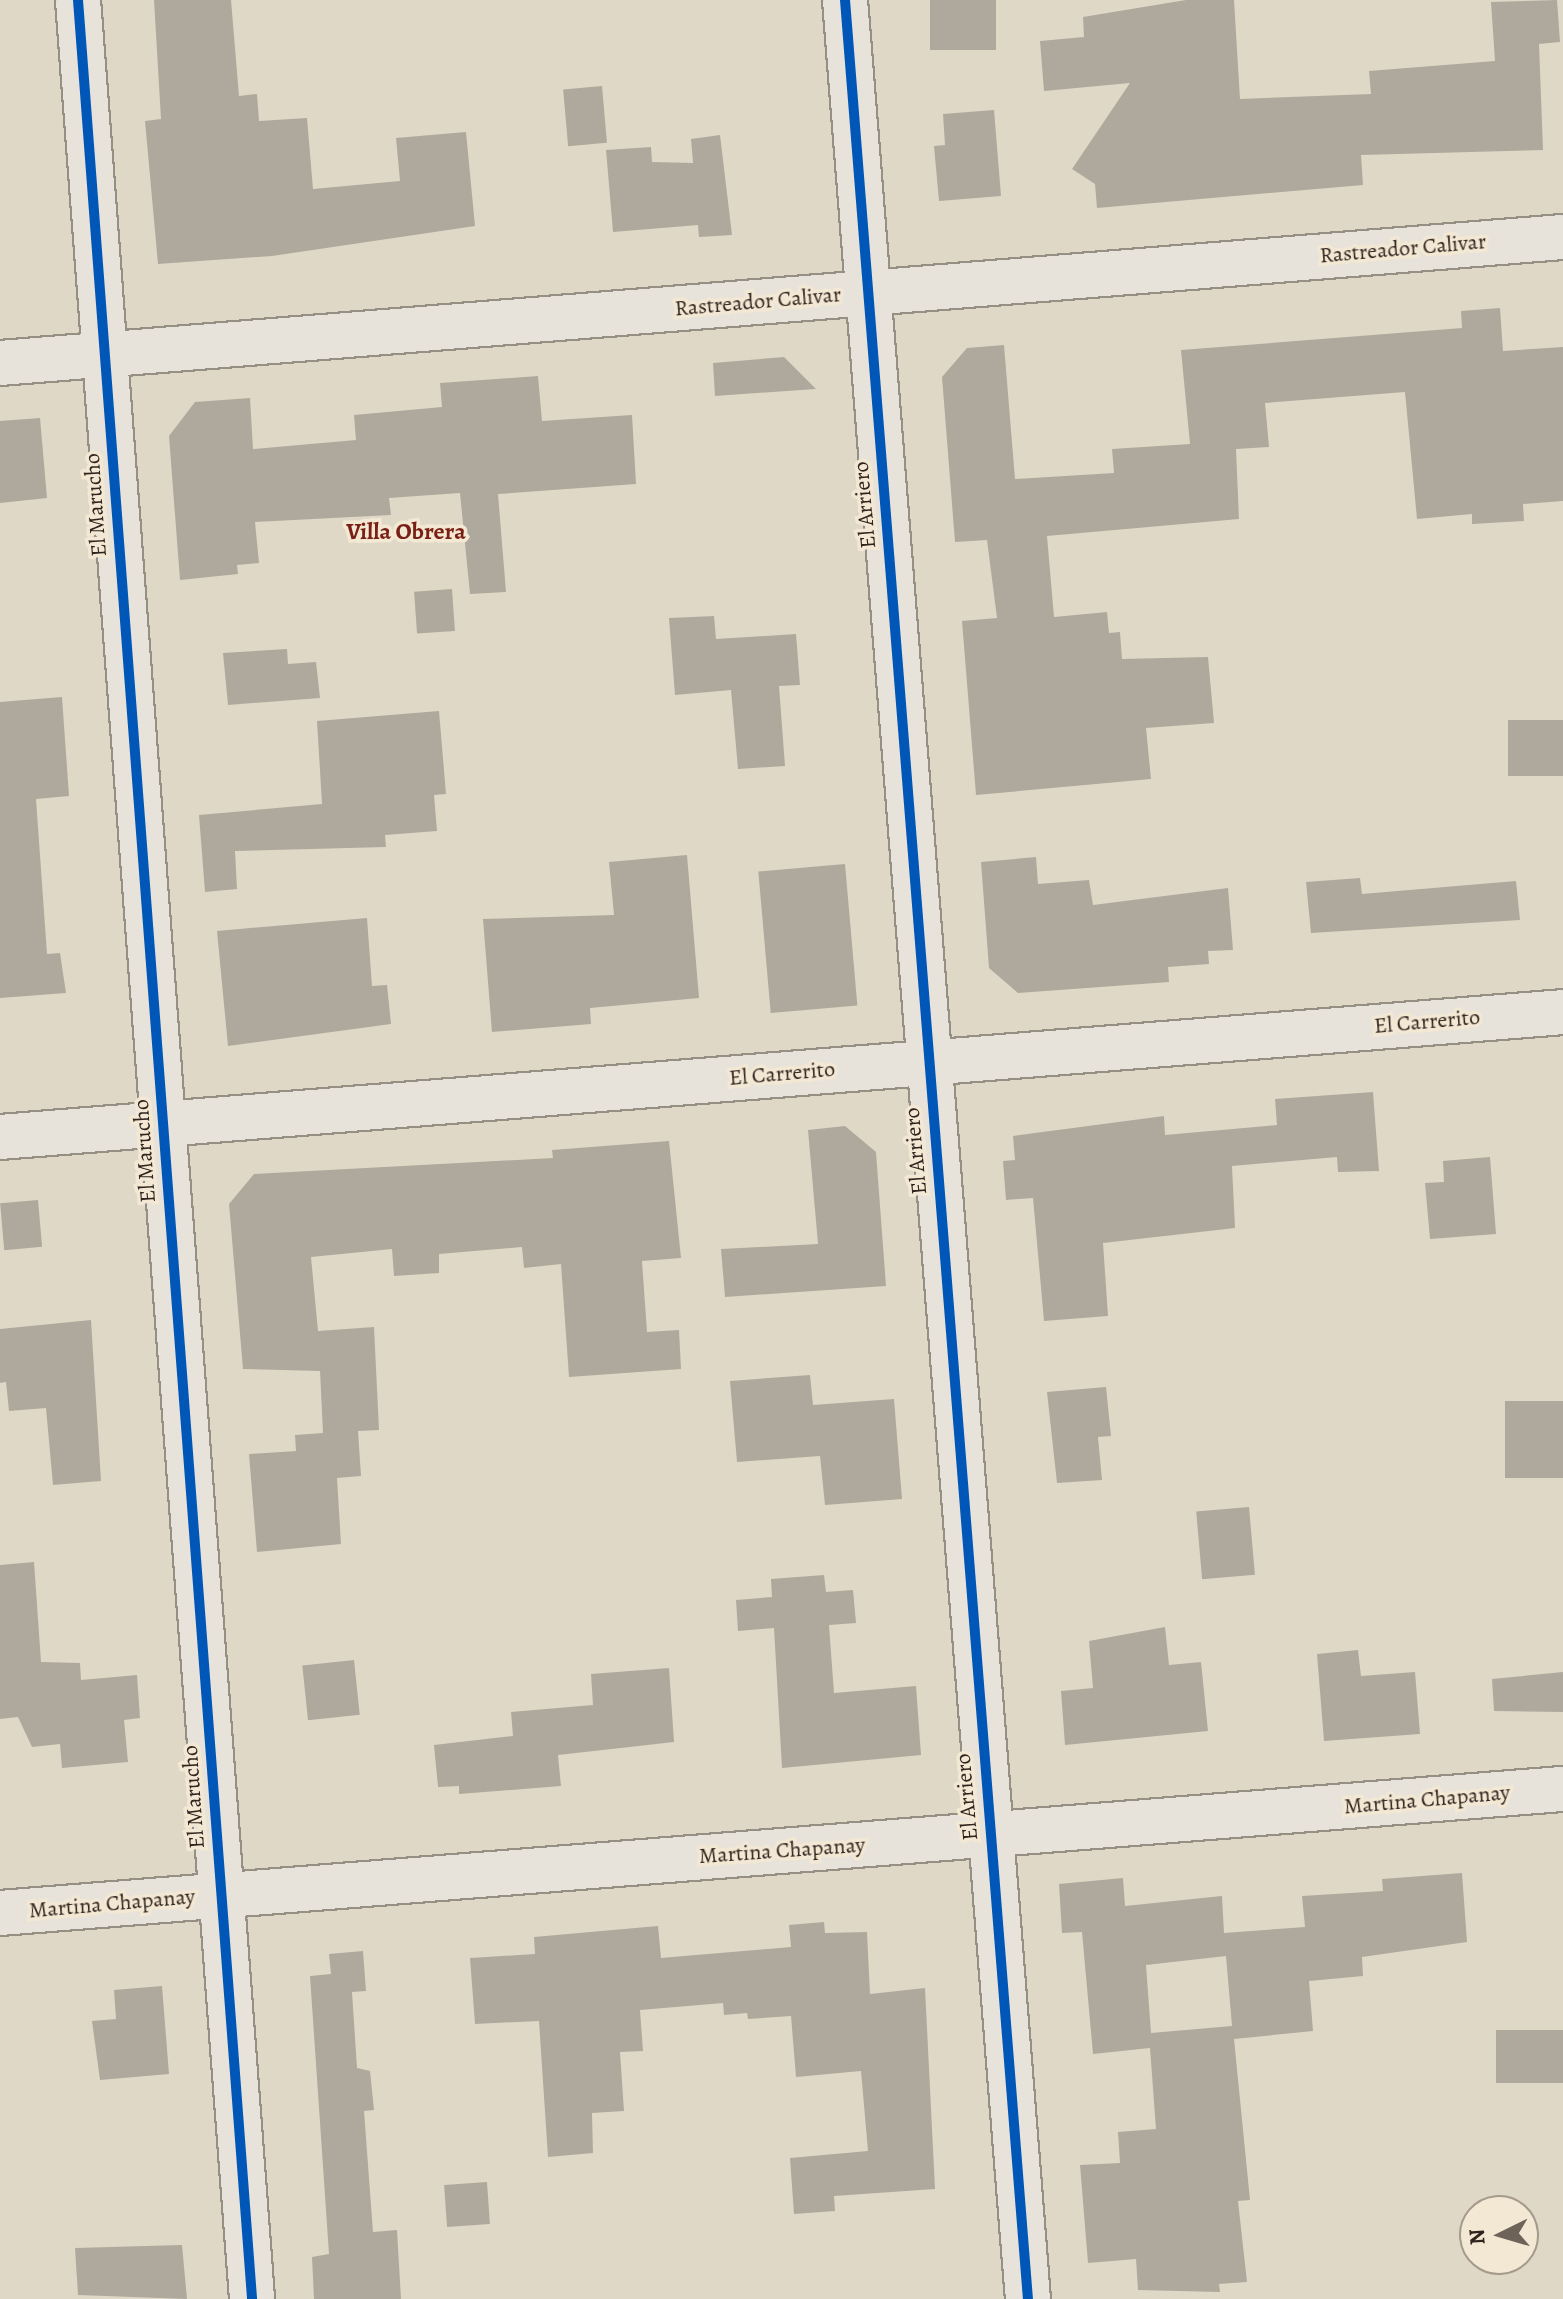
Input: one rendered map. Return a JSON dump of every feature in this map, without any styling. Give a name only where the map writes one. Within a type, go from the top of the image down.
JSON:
[{"type":"street","name":"El Marucho","points":[[78,0],[252,2299]]},
{"type":"street","name":"El Arriero","points":[[845,0],[1028,2299]]},
{"type":"street","name":"Rastreador Calivar","points":[[0,363],[1563,237]]},
{"type":"street","name":"El Carrerito","points":[[0,1137],[1563,1012]]},
{"type":"street","name":"Martina Chapanay","points":[[0,1913],[1563,1789]]},
{"type":"building","points":[[154,0],[231,0],[239,96],[257,94],[259,121],[307,118],[313,189],[400,181],[396,138],[466,132],[475,226],[272,256],[158,264],[145,121],[161,119]]},
{"type":"building","points":[[930,0],[996,0],[996,50],[930,50]]},
{"type":"building","points":[[1186,0],[1234,0],[1240,99],[1371,94],[1369,71],[1495,61],[1491,2],[1557,0],[1560,42],[1539,44],[1543,150],[1361,155],[1363,185],[1097,208],[1095,184],[1072,169],[1130,83],[1044,91],[1040,41],[1084,37],[1083,17]]},
{"type":"building","points":[[602,86],[607,143],[568,146],[563,89]]},
{"type":"building","points":[[994,110],[1001,196],[939,201],[934,146],[945,145],[943,114]]},
{"type":"building","points":[[720,135],[732,235],[699,237],[698,225],[613,232],[606,150],[651,147],[652,162],[693,163],[691,139]]},
{"type":"building","points":[[1500,308],[1503,351],[1563,347],[1563,501],[1523,504],[1524,521],[1472,524],[1472,514],[1417,519],[1405,392],[1265,403],[1269,447],[1236,449],[1239,519],[1047,536],[1054,617],[1107,612],[1109,633],[1120,632],[1122,659],[1208,657],[1214,723],[1146,728],[1151,779],[976,795],[962,621],[997,618],[987,540],[955,542],[942,377],[967,348],[1004,345],[1015,479],[1114,473],[1112,449],[1190,444],[1181,350],[1462,328],[1461,311]]},
{"type":"building","points":[[784,357],[816,389],[715,396],[713,363]]},
{"type":"building","points":[[538,376],[542,421],[632,415],[636,484],[498,494],[506,592],[470,594],[460,493],[389,498],[391,515],[255,522],[259,563],[237,565],[238,574],[180,580],[169,436],[195,402],[250,398],[253,449],[356,440],[354,415],[442,407],[440,383]]},
{"type":"building","points":[[40,418],[47,498],[0,503],[0,421]]},
{"type":"building","points":[[452,589],[455,631],[417,634],[414,592]]},
{"type":"building","points":[[714,616],[716,639],[796,634],[800,685],[779,686],[785,766],[738,769],[731,690],[675,695],[669,618]]},
{"type":"building","points":[[287,649],[288,664],[316,662],[320,698],[228,705],[223,653]]},
{"type":"building","points":[[62,697],[69,796],[36,799],[47,954],[60,953],[66,993],[0,998],[0,702]]},
{"type":"building","points":[[439,711],[446,794],[434,795],[437,831],[385,835],[386,847],[235,851],[237,889],[205,892],[199,815],[322,804],[317,721]]},
{"type":"building","points":[[1508,720],[1563,720],[1563,776],[1508,776]]},
{"type":"building","points":[[687,855],[699,998],[590,1008],[591,1024],[492,1032],[483,919],[614,915],[609,862]]},
{"type":"building","points":[[1036,857],[1038,884],[1089,880],[1093,905],[1228,888],[1233,950],[1208,951],[1209,964],[1168,967],[1169,982],[1018,993],[989,968],[981,862]]},
{"type":"building","points":[[845,864],[857,1005],[771,1013],[758,872]]},
{"type":"building","points":[[1360,878],[1362,894],[1516,881],[1520,920],[1311,933],[1306,882]]},
{"type":"building","points":[[367,918],[372,986],[387,985],[391,1024],[228,1046],[217,931]]},
{"type":"building","points":[[1373,1092],[1379,1171],[1338,1172],[1337,1157],[1232,1166],[1235,1228],[1103,1243],[1108,1316],[1044,1321],[1033,1198],[1006,1200],[1003,1161],[1015,1160],[1013,1136],[1164,1116],[1165,1135],[1277,1125],[1275,1099]]},
{"type":"building","points":[[845,1126],[876,1152],[886,1286],[725,1297],[721,1249],[818,1244],[808,1130]]},
{"type":"building","points":[[669,1141],[681,1258],[642,1261],[647,1332],[679,1330],[681,1369],[569,1377],[561,1264],[524,1268],[522,1247],[439,1254],[439,1273],[394,1276],[392,1249],[311,1257],[318,1331],[374,1327],[379,1430],[358,1431],[361,1476],[337,1478],[341,1544],[257,1552],[249,1454],[296,1451],[295,1435],[323,1433],[320,1371],[243,1369],[229,1204],[254,1174],[553,1158],[552,1150]]},
{"type":"building","points":[[1490,1157],[1496,1234],[1430,1239],[1425,1183],[1444,1182],[1443,1161]]},
{"type":"building","points":[[38,1200],[42,1247],[4,1250],[0,1203]]},
{"type":"building","points":[[91,1320],[101,1481],[53,1485],[46,1408],[9,1411],[6,1382],[0,1383],[0,1329]]},
{"type":"building","points":[[810,1375],[813,1405],[894,1399],[902,1499],[825,1505],[820,1456],[737,1462],[730,1381]]},
{"type":"building","points":[[1106,1387],[1111,1436],[1098,1437],[1102,1480],[1057,1483],[1047,1392]]},
{"type":"building","points":[[1505,1401],[1563,1401],[1563,1478],[1505,1478]]},
{"type":"building","points":[[1249,1507],[1255,1575],[1202,1579],[1196,1512]]},
{"type":"building","points":[[34,1562],[41,1662],[80,1663],[81,1680],[137,1675],[140,1718],[124,1720],[128,1762],[62,1768],[60,1744],[32,1747],[18,1717],[0,1719],[0,1565]]},
{"type":"building","points":[[824,1575],[826,1592],[853,1590],[856,1623],[829,1625],[834,1693],[916,1686],[921,1755],[782,1768],[774,1628],[738,1631],[736,1600],[772,1597],[771,1579]]},
{"type":"building","points":[[1165,1627],[1169,1665],[1201,1662],[1208,1731],[1065,1745],[1061,1691],[1093,1688],[1089,1641]]},
{"type":"building","points":[[1358,1650],[1361,1676],[1415,1672],[1420,1734],[1324,1741],[1317,1654]]},
{"type":"building","points":[[354,1660],[360,1715],[308,1720],[302,1665]]},
{"type":"building","points":[[669,1668],[674,1742],[558,1755],[561,1786],[459,1794],[459,1786],[438,1787],[434,1745],[513,1736],[511,1712],[593,1705],[591,1674]]},
{"type":"building","points":[[1563,1672],[1563,1712],[1494,1711],[1492,1679]]},
{"type":"building","points":[[1462,1873],[1467,1942],[1362,1957],[1363,1976],[1309,1981],[1313,2031],[1234,2039],[1250,2200],[1238,2201],[1247,2282],[1219,2284],[1220,2292],[1138,2290],[1136,2259],[1088,2263],[1080,2165],[1120,2163],[1118,2132],[1156,2129],[1150,2048],[1093,2054],[1082,1932],[1062,1933],[1059,1884],[1123,1878],[1125,1906],[1222,1896],[1224,1933],[1305,1927],[1302,1896],[1383,1891],[1382,1879]],"holes":[[[1226,1956],[1232,2026],[1151,2033],[1146,1965]]]},
{"type":"building","points":[[824,1922],[825,1933],[867,1932],[870,1994],[925,1988],[935,2189],[834,2196],[835,2211],[794,2214],[790,2158],[868,2151],[861,2071],[796,2077],[791,2016],[748,2019],[747,2013],[724,2015],[723,2003],[640,2010],[643,2051],[620,2052],[624,2111],[592,2113],[593,2153],[548,2157],[539,2021],[475,2024],[470,1958],[535,1954],[534,1937],[658,1926],[661,1958],[791,1947],[789,1925]]},
{"type":"building","points":[[363,1951],[366,1991],[352,1992],[357,2068],[370,2071],[374,2110],[364,2111],[373,2232],[397,2230],[401,2299],[314,2299],[312,2257],[329,2254],[310,1976],[331,1974],[329,1954]]},
{"type":"building","points":[[162,1986],[169,2074],[100,2080],[92,2021],[116,2019],[114,1990]]},
{"type":"building","points":[[1496,2030],[1563,2030],[1563,2083],[1496,2083]]},
{"type":"building","points":[[487,2182],[490,2224],[447,2227],[444,2185]]},
{"type":"building","points":[[182,2245],[187,2299],[78,2295],[75,2248]]},
{"type":"cycle path","points":[[78,0],[252,2299]]},
{"type":"cycle path","points":[[845,0],[1028,2299]]},
{"type":"district","name":"Villa Obrera","points":[[406,532]]}]
